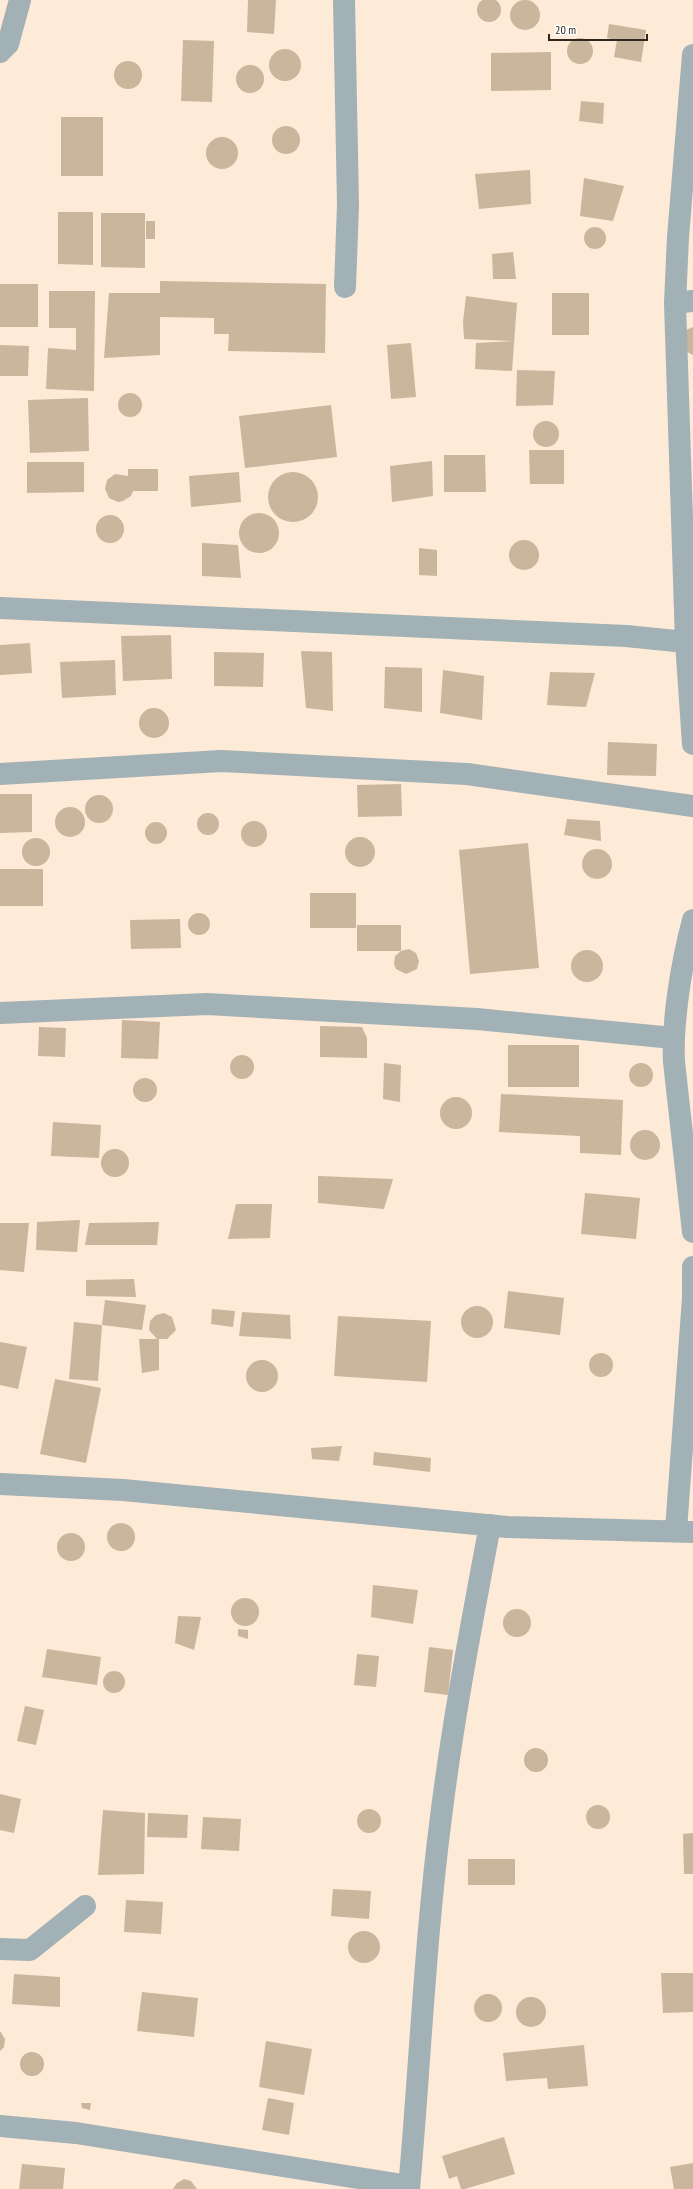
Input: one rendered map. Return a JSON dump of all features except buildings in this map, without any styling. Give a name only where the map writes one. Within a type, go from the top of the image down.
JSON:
[{"type":"street","points":[[0,52],[8,44],[20,0]]},
{"type":"street","points":[[344,0],[348,205],[345,287]]},
{"type":"street","points":[[693,55],[678,237],[684,302],[686,642],[693,744]]},
{"type":"street","points":[[0,608],[626,636],[686,642]]},
{"type":"street","points":[[0,774],[221,761],[467,774],[693,806]]},
{"type":"street","points":[[693,920],[688,940],[673,1038],[674,1062],[693,1232]]},
{"type":"street","points":[[0,1013],[207,1004],[477,1019],[673,1038]]},
{"type":"street","points":[[0,1484],[122,1490],[490,1525],[684,1531],[693,1267]]},
{"type":"street","points":[[0,2126],[76,2134],[409,2188],[423,1998],[441,1819],[454,1720],[490,1525]]},
{"type":"street","points":[[0,1949],[30,1950],[85,1906]]}]
